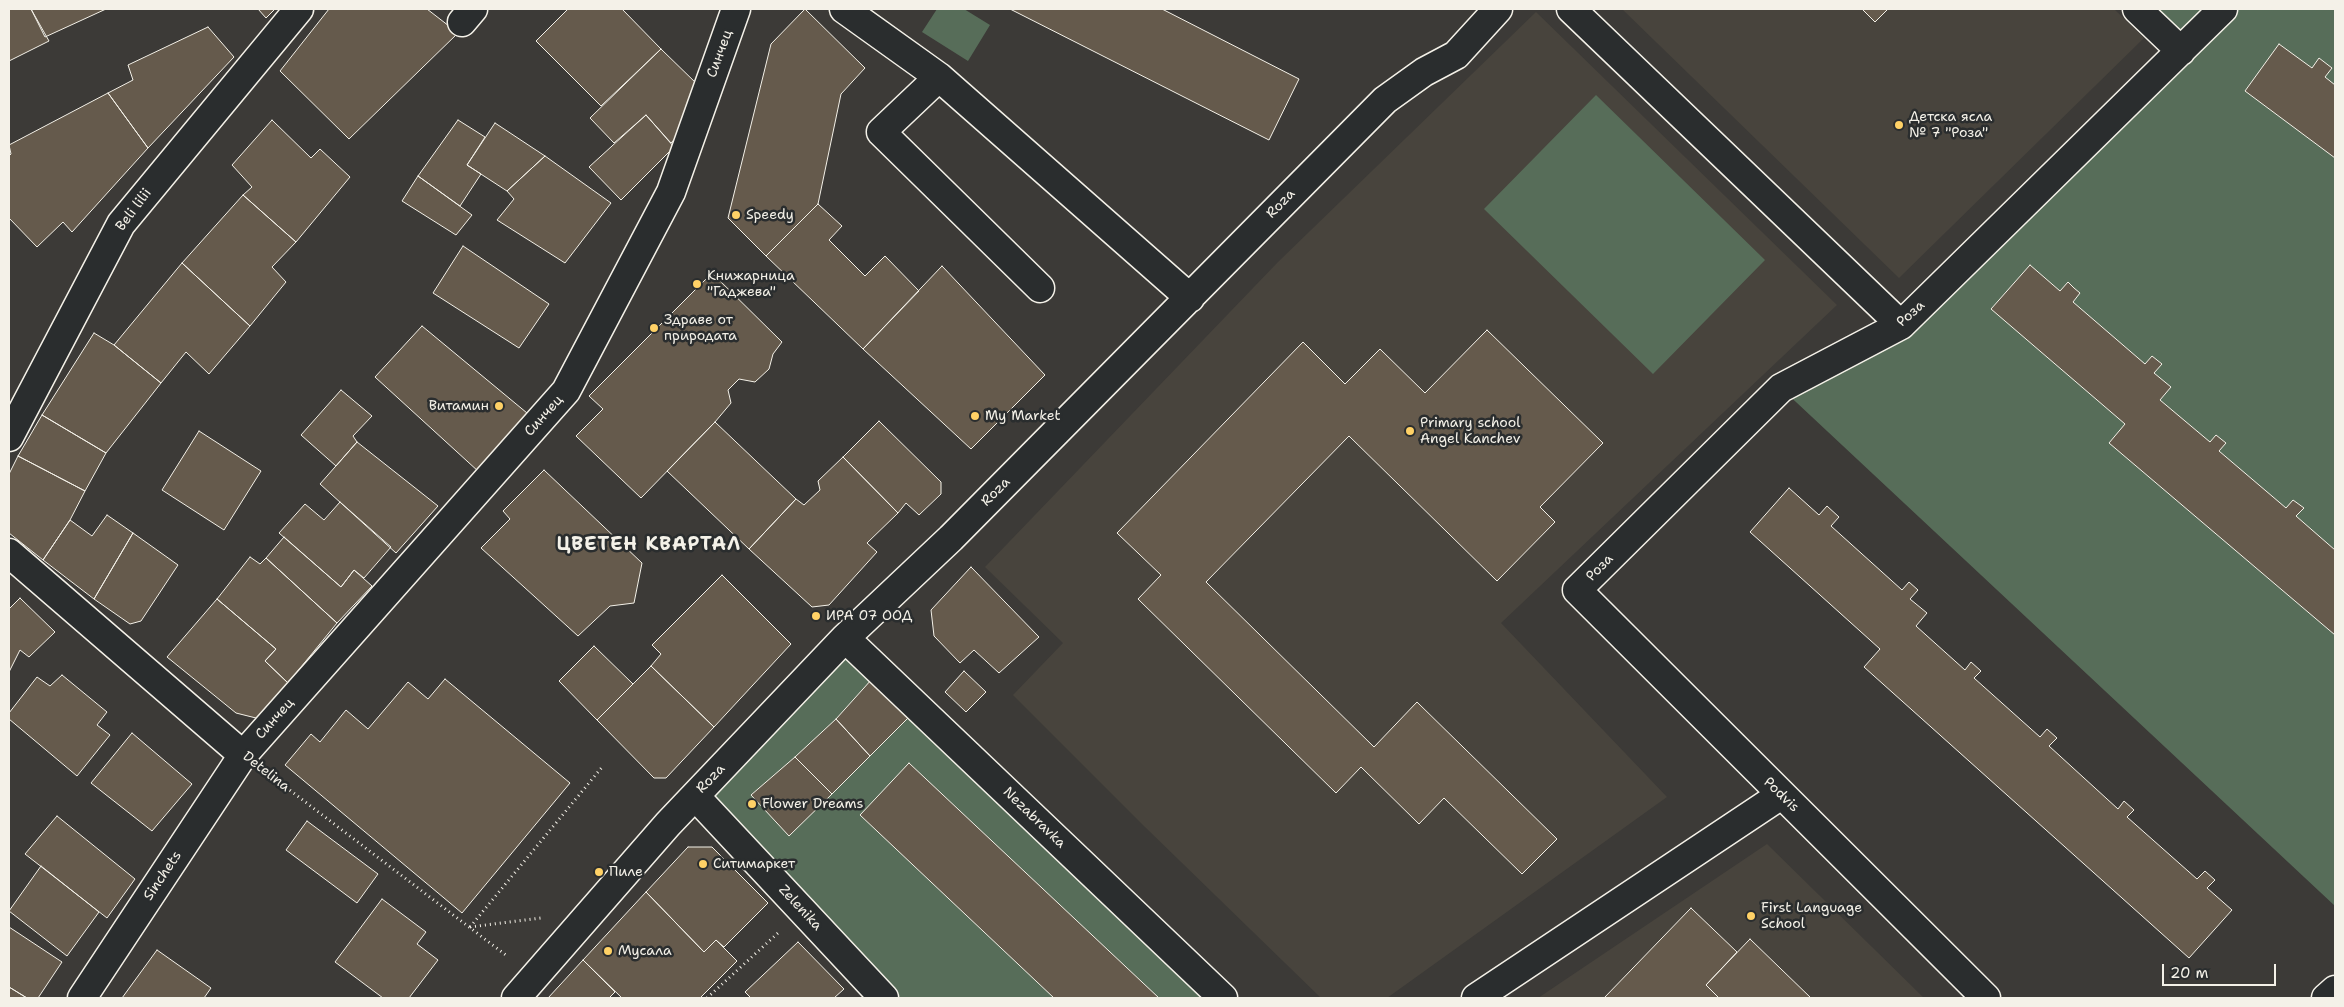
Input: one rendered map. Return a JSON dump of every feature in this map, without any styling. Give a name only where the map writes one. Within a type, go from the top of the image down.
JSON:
[{"type":"street","name":"Beli lilii","points":[[9,437],[121,224],[299,9]]},
{"type":"street","name":"Синчец","points":[[243,754],[566,391],[671,192],[736,9]]},
{"type":"street","points":[[844,9],[939,77],[1190,298]]},
{"type":"street","name":"Roza","points":[[516,998],[668,824],[845,638],[951,538],[1190,298],[1316,167],[1385,100],[1424,72],[1456,55],[1498,9]]},
{"type":"street","points":[[1571,9],[1901,326]]},
{"type":"street","points":[[2137,9],[2181,52]]},
{"type":"street","name":"Роза","points":[[1578,590],[1782,388],[1901,326],[2223,9]]},
{"type":"street","points":[[939,77],[881,132],[1040,288]]},
{"type":"street","name":"Detelina","points":[[9,553],[243,754]]},
{"type":"street","name":"Podvis","points":[[1578,590],[1986,998]]},
{"type":"street","name":"Nezabravka","points":[[845,638],[1223,998]]},
{"type":"street","name":"Sinchets","points":[[82,998],[243,754]]},
{"type":"street","points":[[1476,998],[1781,795]]},
{"type":"street","name":"Zelenika","points":[[695,796],[884,998]]},
{"type":"street","points":[[2326,998],[2335,990]]},
{"type":"path","name":"Detelina","points":[[243,754],[534,978]]},
{"type":"path","points":[[470,927],[603,766]]},
{"type":"path","points":[[707,998],[802,911]]},
{"type":"path","points":[[470,927],[591,912]]},
{"type":"shaded area","name":"Детска ясла № 7 \"Роза\"","points":[[1622,9],[2114,9],[2144,38],[1899,278]]},
{"type":"shaded area","name":"Primary school Angel Kanchev","points":[[1536,12],[1837,305],[1501,623],[1667,797],[1387,998],[1321,998],[1145,827],[1013,695],[1063,643],[985,567],[1278,262]]},
{"type":"shaded area","name":"First Language School","points":[[1767,844],[1924,998],[1538,998]]},
{"type":"green space","points":[[937,9],[964,9],[990,25],[968,61],[922,32]]},
{"type":"green space","points":[[2158,9],[2205,9],[2182,32]]},
{"type":"green space","points":[[2223,9],[2335,9],[2335,906],[1781,388],[1901,325]]},
{"type":"green space","points":[[1596,95],[1765,260],[1653,374],[1484,209]]},
{"type":"green space","points":[[845,638],[1223,998],[884,998],[695,796]]},
{"type":"building","points":[[9,9],[31,9],[49,41],[9,61]]},
{"type":"building","points":[[31,9],[106,9],[45,37]]},
{"type":"building","points":[[258,9],[275,9],[266,18]]},
{"type":"building","points":[[329,9],[427,9],[458,33],[349,139],[280,71]]},
{"type":"building","points":[[568,9],[622,9],[661,49],[601,106],[536,41]]},
{"type":"building","points":[[805,9],[865,68],[841,94],[818,204],[766,256],[728,218],[771,44]]},
{"type":"building","points":[[1010,9],[1162,9],[1299,79],[1269,140]]},
{"type":"building","points":[[1862,9],[1888,9],[1875,22]]},
{"type":"building","points":[[208,27],[234,57],[148,148],[108,93],[133,80],[128,65]]},
{"type":"building","points":[[2279,44],[2312,68],[2319,58],[2332,68],[2325,77],[2335,85],[2335,158],[2245,91]]},
{"type":"building","points":[[661,49],[697,84],[683,130],[671,143],[646,115],[614,143],[590,118]]},
{"type":"building","points":[[108,93],[148,148],[72,232],[63,222],[37,247],[9,218],[9,156],[11,154],[9,145]]},
{"type":"building","points":[[646,115],[674,147],[621,200],[589,167]]},
{"type":"building","points":[[272,120],[311,158],[320,149],[350,177],[296,242],[243,195],[252,187],[232,165]]},
{"type":"building","points":[[458,120],[485,137],[467,165],[481,174],[460,206],[418,176]]},
{"type":"building","points":[[495,123],[545,156],[507,191],[467,165]]},
{"type":"building","points":[[545,156],[611,203],[565,263],[497,220],[514,199],[507,191]]},
{"type":"building","points":[[418,176],[472,215],[456,235],[402,201]]},
{"type":"building","points":[[243,195],[296,242],[272,267],[286,282],[250,326],[182,263]]},
{"type":"building","points":[[818,204],[842,226],[829,240],[865,276],[885,256],[919,291],[863,349],[766,256]]},
{"type":"building","points":[[463,246],[549,304],[519,348],[433,293]]},
{"type":"building","points":[[182,263],[250,326],[209,374],[186,352],[161,383],[114,345]]},
{"type":"building","points":[[2030,265],[2060,291],[2068,282],[2080,293],[2073,302],[2145,364],[2152,356],[2162,364],[2154,373],[2171,387],[2160,400],[2210,442],[2216,435],[2226,443],[2219,451],[2286,508],[2293,500],[2304,508],[2296,516],[2335,550],[2335,635],[2109,443],[2125,424],[1991,309]]},
{"type":"building","points":[[942,266],[1045,375],[971,449],[863,349]]},
{"type":"building","points":[[712,273],[782,342],[773,354],[769,369],[755,382],[739,379],[728,390],[731,403],[641,498],[576,436],[603,409],[589,396]]},
{"type":"building","points":[[422,326],[527,413],[479,472],[375,377]]},
{"type":"building","points":[[1487,330],[1603,443],[1540,507],[1555,522],[1497,581],[1349,436],[1206,582],[1374,747],[1417,702],[1557,839],[1522,874],[1444,798],[1419,824],[1361,767],[1336,793],[1138,599],[1161,575],[1117,533],[1303,342],[1345,384],[1380,349],[1425,393]]},
{"type":"building","points":[[94,333],[114,345],[161,383],[106,453],[42,415]]},
{"type":"building","points":[[341,390],[372,416],[353,436],[357,442],[336,466],[301,435]]},
{"type":"building","points":[[42,415],[106,453],[85,491],[18,456]]},
{"type":"building","points":[[879,421],[941,482],[941,494],[919,515],[906,503],[898,513],[843,457]]},
{"type":"building","points":[[715,422],[796,499],[749,549],[667,471]]},
{"type":"building","points":[[199,431],[261,471],[224,530],[162,490]]},
{"type":"building","points":[[357,442],[438,506],[396,553],[320,484]]},
{"type":"building","points":[[18,456],[85,491],[70,520],[43,560],[9,533],[9,474]]},
{"type":"building","points":[[843,457],[898,513],[867,543],[877,552],[829,605],[812,607],[749,549],[796,499],[804,505],[820,490],[818,481]]},
{"type":"building","points":[[544,470],[642,563],[634,603],[610,606],[578,636],[481,548],[510,519],[503,511]]},
{"type":"building","points":[[1789,488],[1819,515],[1827,506],[1839,517],[1831,526],[1902,590],[1909,582],[1918,590],[1910,599],[1927,613],[1916,626],[1965,670],[1971,662],[1981,671],[1974,678],[2040,737],[2047,729],[2057,738],[2049,746],[2118,809],[2124,801],[2134,810],[2127,817],[2197,879],[2205,871],[2215,880],[2207,888],[2232,910],[2189,958],[1864,667],[1880,649],[1750,532]]},
{"type":"building","points":[[340,502],[391,547],[364,578],[354,570],[341,587],[279,533],[305,504],[324,520]]},
{"type":"building","points":[[107,515],[133,533],[94,599],[43,560],[70,520],[92,536]]},
{"type":"building","points":[[133,533],[178,565],[141,621],[130,624],[94,599]]},
{"type":"building","points":[[284,537],[341,587],[354,570],[372,586],[337,623],[266,558]]},
{"type":"building","points":[[250,557],[260,564],[266,558],[337,623],[288,683],[265,661],[276,649],[217,599]]},
{"type":"building","points":[[971,567],[1039,637],[999,673],[974,650],[960,663],[934,636],[931,610]]},
{"type":"building","points":[[722,575],[791,644],[714,727],[651,666],[661,654],[652,645]]},
{"type":"building","points":[[20,598],[55,632],[29,657],[20,650],[9,672],[9,609]]},
{"type":"building","points":[[217,599],[276,649],[265,661],[288,683],[260,719],[236,713],[167,657]]},
{"type":"building","points":[[594,646],[633,684],[597,720],[559,681]]},
{"type":"building","points":[[651,666],[714,727],[666,778],[654,778],[597,720]]},
{"type":"building","points":[[964,671],[986,692],[966,712],[945,692]]},
{"type":"building","points":[[62,675],[107,712],[97,725],[110,735],[77,776],[9,719],[9,713],[37,677],[50,686]]},
{"type":"building","points":[[445,679],[570,783],[462,913],[285,765],[311,734],[320,742],[346,710],[368,729],[408,682],[428,699]]},
{"type":"building","points":[[872,679],[910,716],[870,756],[836,719]]},
{"type":"building","points":[[836,719],[870,756],[832,794],[795,757]]},
{"type":"building","points":[[132,733],[192,784],[152,831],[91,783]]},
{"type":"building","points":[[795,757],[832,794],[789,836],[751,795]]},
{"type":"building","points":[[909,763],[1159,998],[1054,998],[860,815]]},
{"type":"building","points":[[57,816],[135,879],[107,918],[25,854]]},
{"type":"building","points":[[307,821],[378,874],[357,903],[286,850]]},
{"type":"building","points":[[688,847],[712,847],[768,903],[724,947],[716,940],[704,952],[646,892]]},
{"type":"building","points":[[41,866],[99,912],[67,956],[9,911]]},
{"type":"building","points":[[646,892],[704,952],[716,940],[737,961],[700,998],[622,998],[583,960]]},
{"type":"building","points":[[382,899],[426,932],[417,944],[438,960],[409,998],[383,998],[335,962]]},
{"type":"building","points":[[1691,908],[1737,952],[1706,985],[1719,998],[1604,998]]},
{"type":"building","points":[[9,927],[62,962],[38,998],[27,998],[9,987]]},
{"type":"building","points":[[1750,939],[1811,998],[1719,998],[1706,985]]},
{"type":"building","points":[[798,942],[844,989],[834,998],[751,998],[745,992]]},
{"type":"building","points":[[157,950],[211,988],[204,998],[122,998]]},
{"type":"building","points":[[583,960],[615,992],[609,998],[548,998]]},
{"type":"building","points":[[9,987],[27,998],[9,998]]},
{"type":"place","name":"Детска ясла № 7 \"Роза\"","points":[[1899,125]]},
{"type":"place","name":"Speedy","points":[[736,215]]},
{"type":"place","name":"Книжарница \"Гаджева\"","points":[[697,284]]},
{"type":"place","name":"Здраве от природата","points":[[654,328]]},
{"type":"place","name":"Витамин","points":[[499,406]]},
{"type":"place","name":"My Market","points":[[975,416]]},
{"type":"place","name":"Primary school Angel Kanchev","points":[[1410,431]]},
{"type":"place","name":"ИРА 07 ООД","points":[[816,616]]},
{"type":"place","name":"Flower Dreams","points":[[752,804]]},
{"type":"place","name":"Ситимаркет","points":[[703,864]]},
{"type":"place","name":"Пиле","points":[[599,872]]},
{"type":"place","name":"First Language School","points":[[1751,916]]},
{"type":"place","name":"Мусала","points":[[608,951]]},
{"type":"district","name":"ЦВЕТЕН КВАРТАЛ","points":[[649,545]]}]
